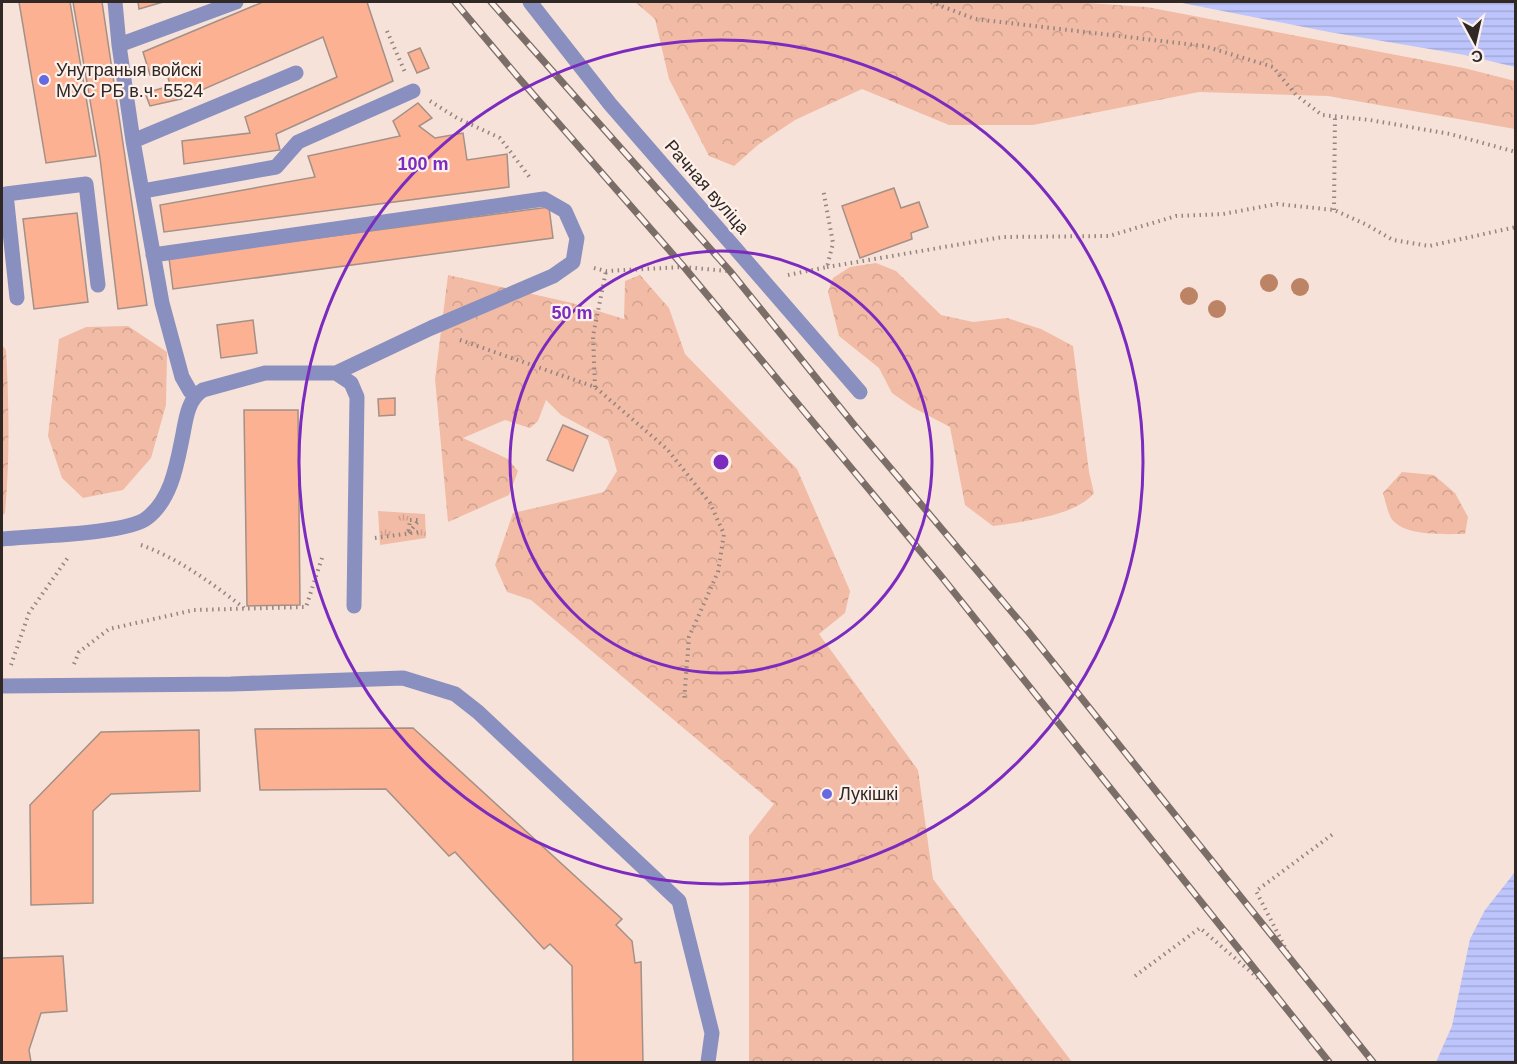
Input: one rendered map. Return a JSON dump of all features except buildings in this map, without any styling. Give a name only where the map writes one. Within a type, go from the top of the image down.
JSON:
[{"type":"street","points":[[115,2],[118,45],[162,303],[182,376],[190,391],[196,395]]},
{"type":"street","points":[[118,45],[236,2]]},
{"type":"street","name":"Рачная вуліца","points":[[530,2],[610,104],[860,392]]},
{"type":"street","points":[[133,141],[296,73]]},
{"type":"street","points":[[143,191],[276,167],[298,142],[413,91]]},
{"type":"street","points":[[17,298],[4,195],[86,184],[98,285]]},
{"type":"street","points":[[2,539],[125,528],[147,519],[171,483],[187,415],[196,395],[203,390],[266,373],[336,373],[431,328],[553,276],[573,262],[577,238],[565,211],[544,199],[153,255]]},
{"type":"street","points":[[336,373],[351,383],[357,397],[354,606]]},
{"type":"street","points":[[4,686],[403,678],[455,694],[478,712],[679,901],[712,1033],[708,1062]]},
{"type":"path","points":[[931,2],[975,19],[1204,46],[1273,67],[1296,95],[1322,115],[1370,120],[1450,134],[1515,152]]},
{"type":"path","points":[[387,32],[413,91],[457,118],[500,138],[520,162],[544,199]]},
{"type":"path","points":[[1334,210],[1335,116]]},
{"type":"path","points":[[823,189],[834,243],[827,267]]},
{"type":"path","points":[[573,262],[606,272],[684,267],[753,271],[786,276],[1003,237],[1109,236],[1176,216],[1223,214],[1277,204],[1334,210],[1393,240],[1429,246],[1515,227]]},
{"type":"path","points":[[595,387],[593,336],[606,272]]},
{"type":"path","points":[[431,328],[482,349],[595,387],[667,448],[710,503],[723,534],[718,572],[689,637],[684,702]]},
{"type":"path","points":[[410,520],[419,520]]},
{"type":"path","points":[[410,520],[419,532]]},
{"type":"path","points":[[408,534],[410,520]]},
{"type":"path","points":[[408,534],[419,520]]},
{"type":"path","points":[[419,520],[419,532]]},
{"type":"path","points":[[375,537],[419,532]]},
{"type":"path","points":[[134,543],[158,551],[217,587],[244,608]]},
{"type":"path","points":[[4,686],[29,613],[75,548]]},
{"type":"path","points":[[64,686],[79,652],[109,628],[194,609],[306,607],[322,558]]},
{"type":"path","points":[[1293,963],[1256,891],[1333,834]]},
{"type":"path","points":[[1135,976],[1200,928],[1266,985]]},
{"type":"green space","points":[[635,2],[1073,2],[1147,7],[1464,68],[1515,81],[1515,129],[1328,96],[1199,92],[1033,125],[949,125],[862,89],[795,120],[759,144],[734,166],[709,156],[669,79],[655,19]]},
{"type":"green space","points":[[876,263],[896,271],[941,315],[973,322],[1007,318],[1041,329],[1073,346],[1089,472],[1094,493],[1086,501],[1047,517],[993,526],[965,505],[950,427],[912,407],[892,393],[879,368],[839,336],[828,292],[833,278],[850,267]]},
{"type":"green space","points":[[448,275],[572,303],[624,319],[625,281],[640,275],[669,308],[685,354],[797,469],[850,591],[845,613],[819,634],[918,770],[933,879],[1072,1062],[749,1062],[749,836],[774,804],[531,600],[507,592],[495,565],[513,513],[604,492],[617,471],[608,440],[561,415],[546,400],[538,421],[530,428],[505,420],[463,438],[508,459],[518,471],[509,495],[448,522],[435,379]]},
{"type":"green space","points":[[128,326],[167,352],[166,405],[151,458],[123,490],[83,498],[62,478],[48,436],[59,339],[86,327]]},
{"type":"green space","points":[[2,345],[6,350],[8,391],[8,472],[5,513],[2,516]]},
{"type":"green space","points":[[1402,472],[1434,475],[1455,493],[1468,517],[1465,534],[1424,533],[1403,528],[1395,523],[1390,516],[1383,493]]},
{"type":"green space","points":[[378,511],[425,514],[426,538],[380,545]]},
{"type":"water","points":[[1177,2],[1515,2],[1515,67],[1465,55],[1329,32]]},
{"type":"water","points":[[1515,872],[1515,1062],[1436,1062],[1452,1026],[1470,939],[1485,910]]},
{"type":"railway","points":[[455,2],[684,267],[941,576],[1329,1062]]},
{"type":"railway","points":[[491,2],[730,271],[855,426],[1027,630],[1373,1062]]},
{"type":"place","name":"Унутраныя войскі МУС РБ в.ч. 5524","points":[[44,80]]},
{"type":"place","name":"Лукішкі","points":[[827,794]]}]
